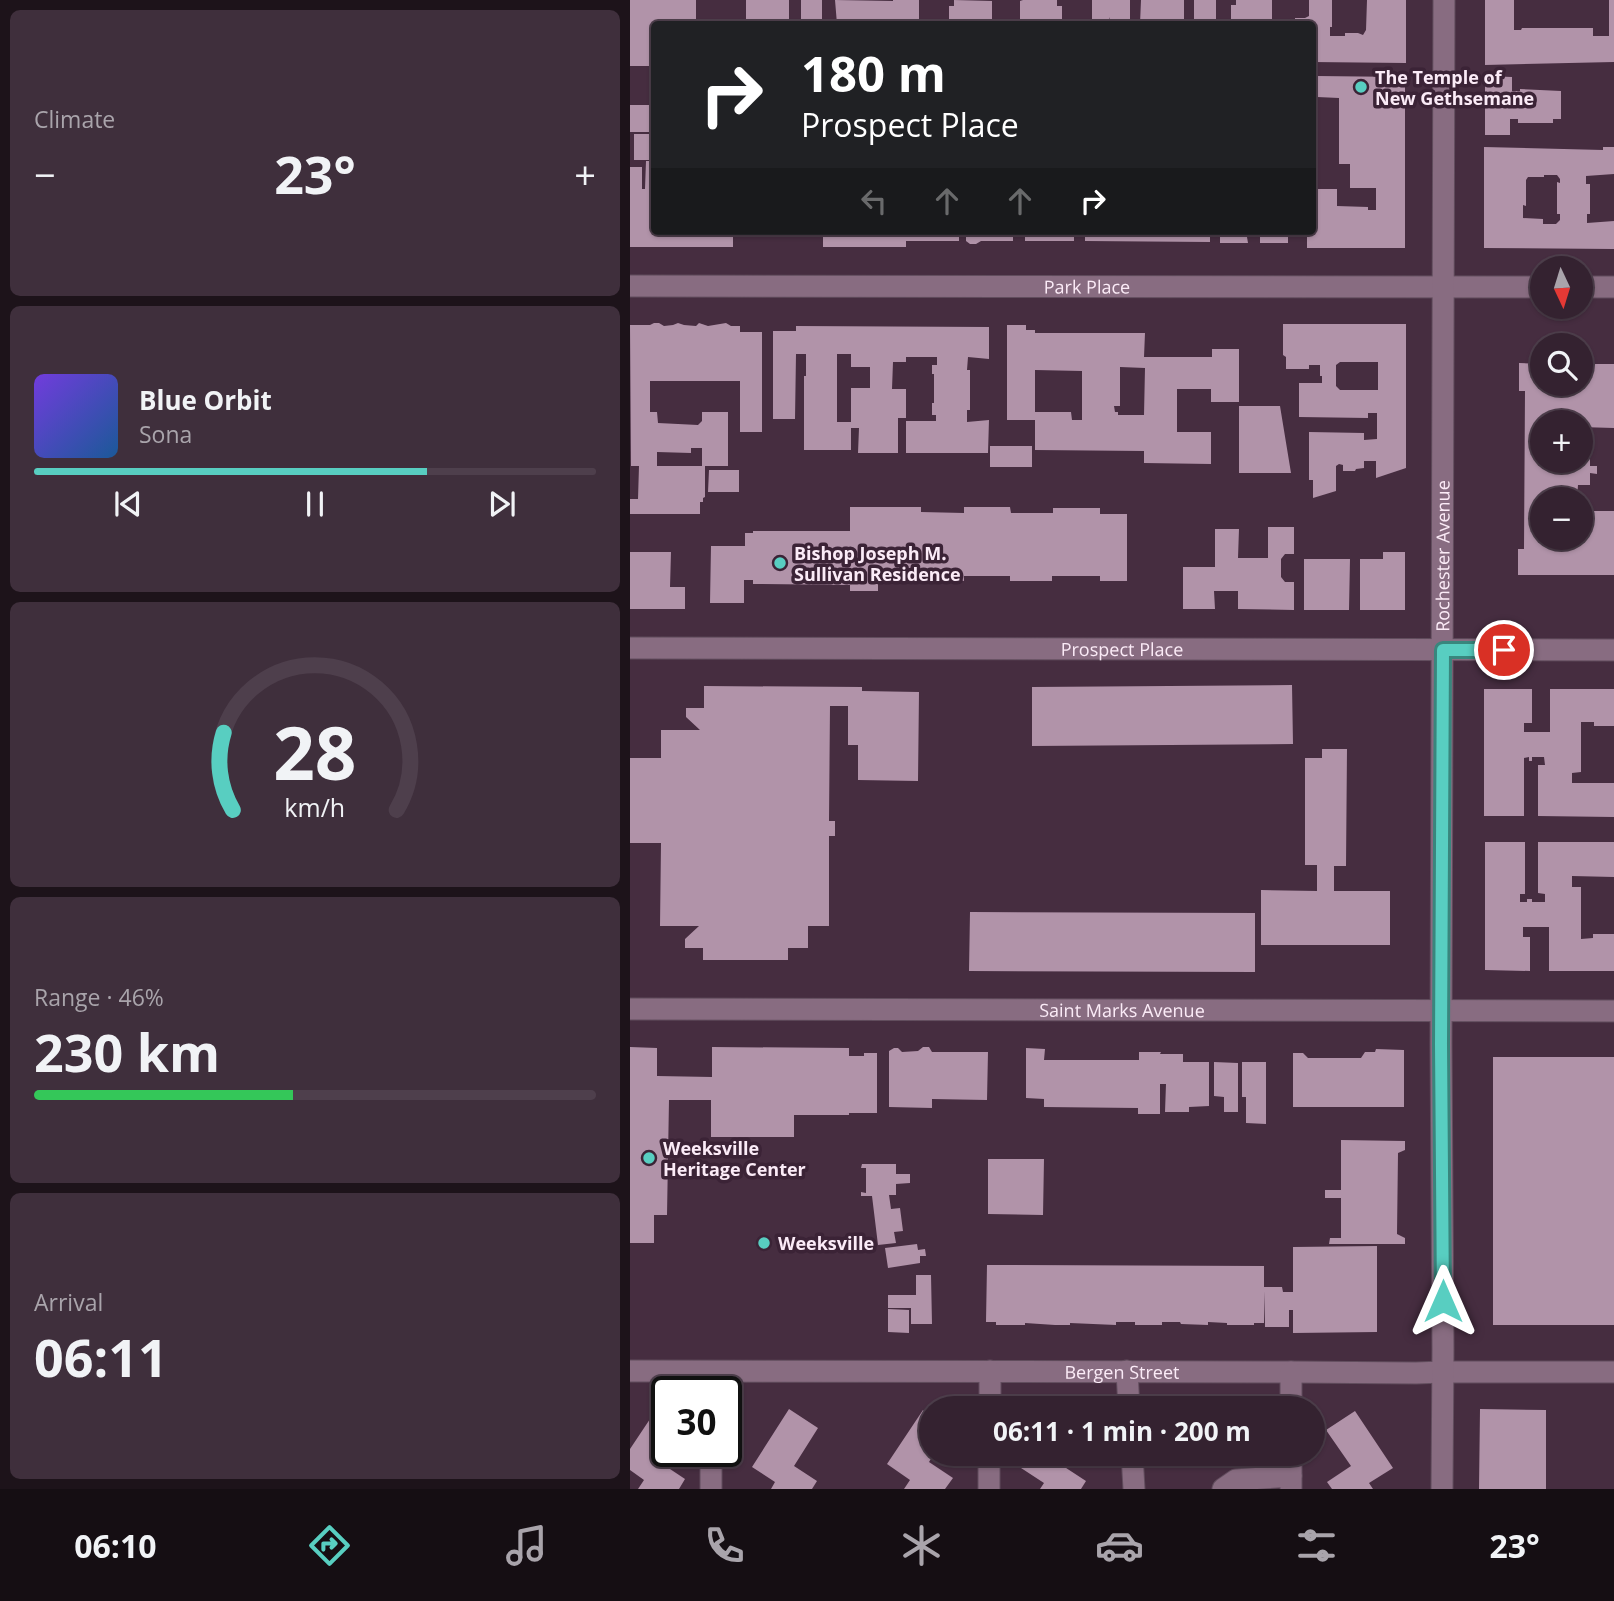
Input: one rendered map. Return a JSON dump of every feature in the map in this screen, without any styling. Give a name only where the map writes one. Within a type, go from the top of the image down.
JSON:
[{"type":"street","name":"Rochester Avenue","points":[[1442,1489],[1444,0]]},
{"type":"street","name":"Park Place","points":[[630,286],[1530,287]]},
{"type":"street","points":[[1593,287],[1614,287]]},
{"type":"street","name":"Prospect Place","points":[[630,648],[1614,650]]},
{"type":"street","name":"Saint Marks Avenue","points":[[630,1009],[1614,1011]]},
{"type":"street","name":"Bergen Street","points":[[630,1371],[670,1376]]},
{"type":"street","points":[[990,1371],[990,1396]]},
{"type":"street","name":"Bergen Street","points":[[742,1380],[990,1371],[1614,1372]]},
{"type":"street","points":[[1127,1371],[1128,1396]]},
{"type":"street","points":[[1291,1372],[1291,1396]]},
{"type":"street","points":[[989,1466],[989,1489]]},
{"type":"street","points":[[1133,1466],[1134,1489]]},
{"type":"street","points":[[711,1467],[711,1489]]},
{"type":"street","points":[[1223,1489],[1236,1480],[1291,1483]]},
{"type":"building","points":[[630,0],[696,0],[696,21],[651,21],[651,66],[630,66]]},
{"type":"building","points":[[746,0],[789,0],[789,21],[746,21]]},
{"type":"building","points":[[801,0],[822,0],[822,21],[801,21]]},
{"type":"building","points":[[835,0],[919,0],[919,21],[837,21]]},
{"type":"building","points":[[954,0],[992,1],[992,21],[949,21],[949,6],[954,6]]},
{"type":"building","points":[[1057,0],[1057,6],[1062,6],[1062,21],[1020,21],[1020,1]]},
{"type":"building","points":[[1092,0],[1130,0],[1130,21],[1110,21],[1109,17],[1109,21],[1092,21]]},
{"type":"building","points":[[1141,0],[1184,0],[1184,21],[1140,21]]},
{"type":"building","points":[[1194,0],[1216,0],[1216,21],[1194,21]]},
{"type":"building","points":[[1236,0],[1272,0],[1272,21],[1231,21],[1231,5],[1236,5]]},
{"type":"building","points":[[1309,0],[1332,0],[1330,36],[1345,36],[1345,33],[1363,35],[1366,30],[1367,0],[1406,0],[1406,63],[1316,62],[1316,21],[1295,21],[1295,18],[1309,16]]},
{"type":"building","points":[[1485,0],[1514,0],[1514,30],[1593,28],[1593,36],[1609,36],[1609,0],[1614,0],[1614,62],[1485,65]]},
{"type":"building","points":[[1317,76],[1405,77],[1405,248],[1307,248],[1307,235],[1316,235],[1316,189],[1337,189],[1337,206],[1368,207],[1368,210],[1376,210],[1376,188],[1350,188],[1350,164],[1339,164],[1339,98],[1317,97]]},
{"type":"building","points":[[1485,76],[1512,77],[1512,91],[1561,91],[1561,119],[1553,119],[1553,123],[1518,123],[1518,119],[1510,119],[1510,135],[1485,135]]},
{"type":"building","points":[[630,105],[651,105],[651,132],[630,132]]},
{"type":"building","points":[[634,134],[651,134],[651,160],[634,160]]},
{"type":"building","points":[[1484,147],[1603,150],[1603,147],[1614,147],[1614,174],[1586,176],[1586,184],[1590,184],[1590,214],[1587,214],[1587,223],[1614,221],[1614,249],[1484,248]],"holes":[[[1557,175],[1560,179],[1560,183],[1557,182],[1557,214],[1560,214],[1560,220],[1556,224],[1543,224],[1543,219],[1523,218],[1528,177]]]},
{"type":"building","points":[[646,161],[651,161],[651,235],[733,235],[733,247],[630,247],[630,167],[642,167],[642,189],[645,189]]},
{"type":"building","points":[[823,235],[959,235],[959,241],[906,241],[906,247],[823,247]]},
{"type":"building","points":[[966,235],[1013,235],[1013,241],[981,241],[970,244],[966,241]]},
{"type":"building","points":[[1025,235],[1074,235],[1074,241],[1025,241]]},
{"type":"building","points":[[1085,235],[1210,235],[1210,242],[1085,241]]},
{"type":"building","points":[[1220,235],[1247,235],[1248,243],[1220,243]]},
{"type":"building","points":[[1260,235],[1288,235],[1288,243],[1260,243]]},
{"type":"building","points":[[678,323],[696,326],[699,323],[708,326],[726,323],[740,326],[740,332],[762,332],[762,432],[740,432],[740,381],[650,381],[650,412],[657,412],[658,423],[698,425],[702,421],[702,412],[728,412],[728,466],[705,466],[705,497],[703,502],[700,502],[700,514],[630,514],[630,499],[638,499],[639,466],[631,466],[630,325]],"holes":[[[691,448],[702,448],[702,466],[657,466],[657,452],[691,453]]]},
{"type":"building","points":[[1283,324],[1406,324],[1406,468],[1376,478],[1376,461],[1364,461],[1364,468],[1355,471],[1343,471],[1343,465],[1339,464],[1336,466],[1336,491],[1313,498],[1313,480],[1309,480],[1309,432],[1364,433],[1364,440],[1377,439],[1377,413],[1368,413],[1368,418],[1299,417],[1299,383],[1322,383],[1320,365],[1309,365],[1309,369],[1286,369],[1286,357],[1283,355]],"holes":[[[1340,362],[1378,362],[1378,390],[1340,390],[1336,386],[1336,365]]]},
{"type":"building","points":[[1007,325],[1026,325],[1026,330],[1035,330],[1035,333],[1145,333],[1144,357],[1212,357],[1212,349],[1239,349],[1239,402],[1211,402],[1211,389],[1177,389],[1177,432],[1211,432],[1211,464],[1144,463],[1144,451],[1035,450],[1035,420],[1007,420]],"holes":[[[1120,367],[1145,368],[1144,415],[1118,415],[1118,412],[1115,412],[1114,406],[1120,406]],[[1035,370],[1082,371],[1082,420],[1072,420],[1071,412],[1035,412]]]},
{"type":"building","points":[[796,326],[989,327],[989,359],[968,357],[967,370],[970,370],[970,410],[967,410],[967,422],[989,420],[988,453],[906,453],[906,421],[936,421],[936,415],[932,415],[932,365],[937,365],[937,357],[906,357],[906,362],[893,362],[892,389],[906,389],[906,418],[898,418],[898,453],[858,453],[859,428],[851,428],[851,450],[804,450],[806,354],[796,354],[795,419],[773,419],[773,331],[796,331]],"holes":[[[837,354],[851,354],[851,367],[870,367],[870,388],[851,388],[851,422],[837,422]]]},
{"type":"building","points":[[1519,363],[1530,363],[1530,396],[1593,396],[1593,364],[1614,364],[1614,428],[1593,427],[1593,410],[1530,410],[1530,473],[1590,473],[1590,485],[1530,487],[1530,550],[1593,550],[1593,511],[1614,511],[1614,575],[1518,575],[1518,549],[1524,549],[1525,391],[1519,391]]},
{"type":"building","points":[[1239,406],[1280,406],[1291,473],[1239,473]]},
{"type":"building","points":[[990,446],[1032,446],[1032,467],[990,467]]},
{"type":"building","points":[[1593,466],[1597,466],[1597,474],[1590,473],[1593,473]]},
{"type":"building","points":[[709,470],[739,470],[739,492],[708,492]]},
{"type":"building","points":[[850,507],[921,507],[921,512],[964,513],[964,507],[1010,507],[1011,513],[1053,513],[1053,508],[1100,508],[1100,514],[1127,514],[1127,581],[1100,581],[1100,576],[1052,576],[1052,581],[1010,581],[1010,576],[964,576],[964,581],[921,580],[921,574],[878,574],[878,591],[850,591],[850,585],[753,584],[753,580],[744,580],[744,603],[710,603],[711,546],[745,546],[745,533],[753,531],[850,531]]},
{"type":"building","points":[[1268,527],[1294,527],[1294,554],[1285,554],[1281,559],[1281,577],[1285,582],[1294,582],[1294,610],[1238,609],[1238,591],[1214,591],[1215,609],[1183,609],[1183,567],[1215,567],[1215,529],[1239,529],[1238,558],[1268,558]]},
{"type":"building","points":[[630,552],[671,552],[670,587],[685,587],[685,609],[630,609]]},
{"type":"building","points":[[1383,552],[1405,552],[1405,610],[1360,610],[1360,559],[1383,559]]},
{"type":"building","points":[[1304,559],[1350,559],[1349,610],[1304,610]]},
{"type":"building","points":[[1292,685],[1293,744],[1032,746],[1032,687]]},
{"type":"building","points":[[704,686],[862,687],[862,691],[919,692],[918,781],[858,780],[858,745],[848,745],[848,706],[830,706],[829,821],[835,821],[835,836],[829,836],[829,926],[808,926],[808,948],[788,948],[788,960],[703,960],[703,948],[685,948],[685,939],[699,926],[660,926],[661,843],[630,843],[630,758],[661,758],[661,730],[700,730],[686,717],[686,708],[704,708]]},
{"type":"building","points":[[1484,689],[1532,689],[1532,723],[1524,723],[1524,732],[1550,732],[1550,689],[1614,689],[1614,726],[1594,726],[1594,722],[1581,722],[1581,772],[1572,773],[1572,783],[1614,783],[1614,817],[1538,816],[1538,765],[1545,765],[1544,757],[1532,757],[1532,761],[1529,761],[1529,757],[1524,758],[1524,816],[1484,816]]},
{"type":"building","points":[[1322,749],[1347,749],[1346,866],[1334,866],[1334,891],[1390,891],[1390,945],[1261,945],[1261,890],[1317,891],[1317,865],[1305,865],[1305,758],[1322,758]]},
{"type":"building","points":[[1485,842],[1525,842],[1525,894],[1520,894],[1520,902],[1532,899],[1532,902],[1545,902],[1545,894],[1538,893],[1538,842],[1614,842],[1614,877],[1572,876],[1572,887],[1581,887],[1581,939],[1593,938],[1593,934],[1614,934],[1614,971],[1549,971],[1549,927],[1523,927],[1523,937],[1530,937],[1530,971],[1485,970]]},
{"type":"building","points":[[970,912],[1255,913],[1255,972],[969,971]]},
{"type":"building","points":[[630,1047],[657,1048],[657,1076],[712,1077],[712,1047],[849,1048],[849,1056],[877,1053],[877,1113],[794,1115],[794,1137],[711,1137],[711,1100],[669,1100],[667,1215],[654,1215],[654,1243],[630,1243]]},
{"type":"building","points":[[929,1047],[932,1052],[988,1052],[987,1100],[932,1099],[932,1108],[889,1107],[889,1051],[898,1048],[902,1052],[918,1051]]},
{"type":"building","points":[[1026,1048],[1045,1049],[1044,1060],[1139,1060],[1139,1052],[1161,1052],[1160,1054],[1183,1054],[1183,1062],[1209,1062],[1209,1106],[1189,1107],[1189,1112],[1165,1112],[1166,1084],[1160,1084],[1160,1114],[1138,1114],[1138,1108],[1044,1107],[1044,1099],[1026,1098]]},
{"type":"building","points":[[1376,1049],[1404,1050],[1404,1107],[1293,1107],[1293,1053],[1303,1053],[1308,1058],[1361,1058],[1365,1052],[1375,1052]]},
{"type":"building","points":[[1493,1057],[1614,1057],[1614,1325],[1493,1325]]},
{"type":"building","points":[[1214,1062],[1238,1063],[1238,1112],[1224,1112],[1224,1097],[1214,1096]]},
{"type":"building","points":[[1242,1062],[1266,1062],[1266,1124],[1246,1123],[1246,1097],[1242,1097]]},
{"type":"building","points":[[1341,1140],[1405,1141],[1405,1150],[1398,1153],[1397,1234],[1405,1238],[1405,1244],[1329,1244],[1330,1238],[1341,1238],[1341,1198],[1325,1198],[1325,1190],[1341,1190]]},
{"type":"building","points":[[988,1159],[1044,1159],[1043,1215],[988,1214]]},
{"type":"building","points":[[862,1164],[896,1164],[896,1174],[910,1174],[910,1183],[896,1184],[896,1195],[889,1195],[891,1209],[900,1208],[903,1231],[894,1232],[896,1243],[878,1245],[872,1196],[861,1196],[861,1192],[866,1193],[866,1168],[861,1168]]},
{"type":"building","points":[[917,1244],[918,1250],[925,1249],[926,1256],[920,1256],[920,1263],[888,1268],[885,1248]]},
{"type":"building","points":[[1377,1246],[1377,1332],[1293,1333],[1293,1310],[1289,1310],[1289,1327],[1265,1327],[1265,1291],[1264,1323],[1254,1325],[1162,1322],[1162,1325],[1135,1325],[1135,1322],[1116,1322],[1116,1325],[996,1325],[996,1322],[986,1322],[987,1265],[1264,1266],[1264,1287],[1282,1287],[1283,1292],[1293,1292],[1293,1247]]},
{"type":"building","points":[[916,1275],[931,1275],[932,1324],[911,1324],[911,1308],[888,1308],[888,1295],[916,1295]]},
{"type":"building","points":[[888,1309],[909,1310],[909,1333],[888,1332]]},
{"type":"building","points":[[789,1409],[818,1428],[794,1466],[817,1481],[812,1489],[771,1489],[775,1482],[752,1467]]},
{"type":"building","points":[[1480,1409],[1546,1410],[1546,1489],[1479,1489]]},
{"type":"building","points":[[1355,1411],[1393,1468],[1369,1483],[1373,1489],[1332,1489],[1327,1482],[1351,1466],[1326,1430]]},
{"type":"building","points":[[919,1416],[919,1466],[935,1466],[953,1478],[945,1489],[904,1489],[910,1480],[887,1464]]},
{"type":"building","points":[[651,1418],[651,1467],[667,1467],[685,1479],[679,1489],[638,1489],[644,1480],[630,1470],[630,1449]]},
{"type":"building","points":[[1063,1466],[1086,1481],[1081,1489],[1040,1489],[1044,1483],[1021,1468]]},
{"type":"place","name":"The Temple of New Gethsemane","points":[[1361,87]]},
{"type":"place","name":"Bishop Joseph M. Sullivan Residence","points":[[780,563]]},
{"type":"place","name":"Weeksville Heritage Center","points":[[649,1158]]},
{"type":"place","name":"Weeksville","points":[[764,1243]]},
{"type":"route","points":[[1443,1301],[1443,650],[1504,650]]}]
